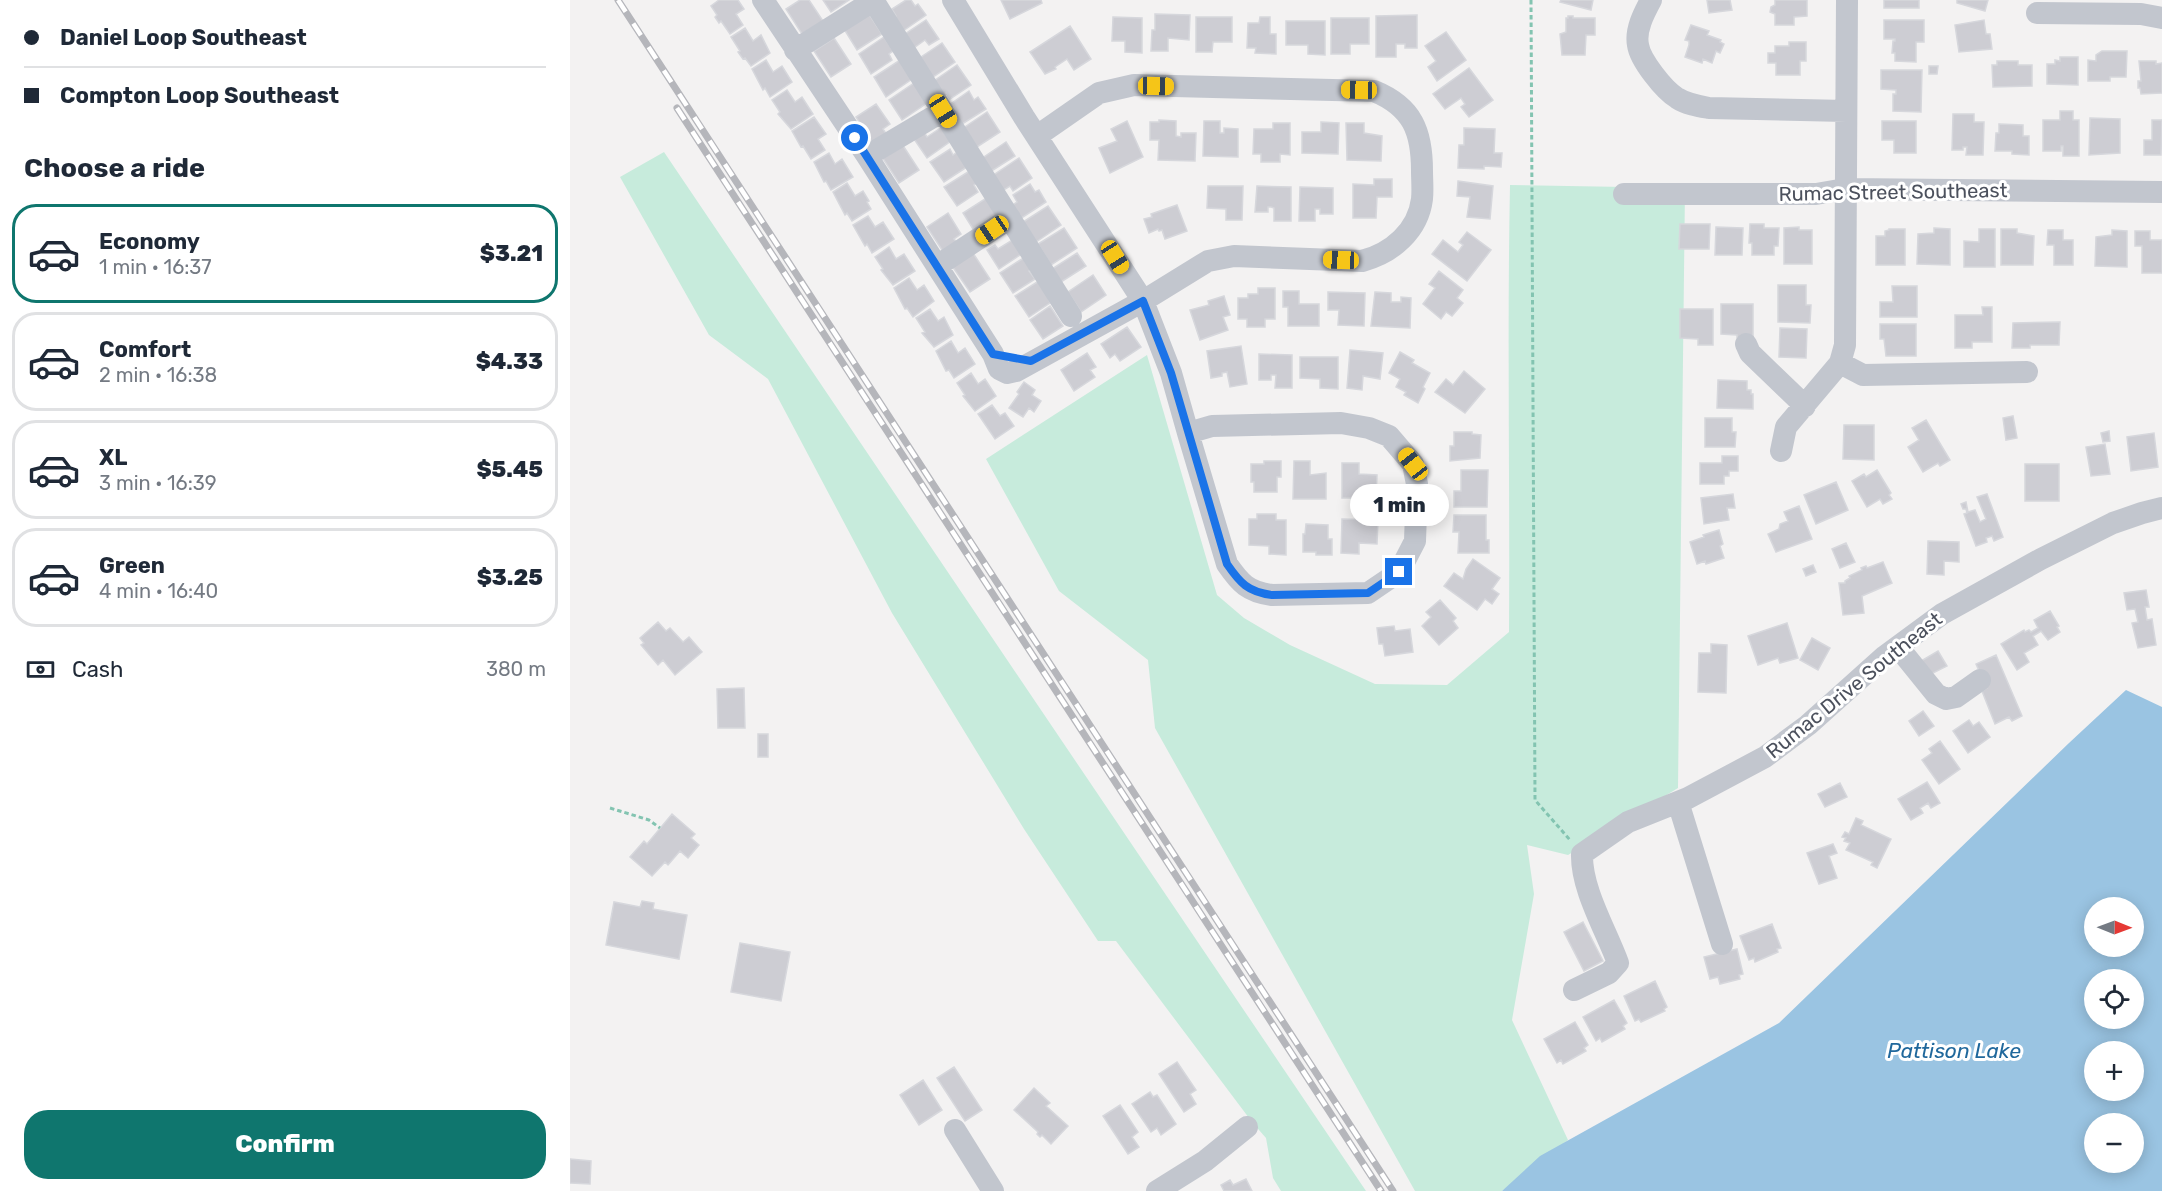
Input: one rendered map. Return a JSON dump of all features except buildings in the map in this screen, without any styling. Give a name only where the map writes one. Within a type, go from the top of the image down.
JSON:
[{"type":"street","points":[[763,0],[867,156],[993,354],[999,369],[1007,373],[1016,371],[1143,301],[1208,261],[1234,255],[1362,261],[1378,256],[1411,230],[1419,214],[1422,198],[1422,148],[1418,131],[1399,106],[1388,97],[1374,91],[1134,86],[1099,93],[1037,136]]},
{"type":"street","points":[[795,50],[873,0],[1071,316]]},
{"type":"street","points":[[952,0],[1143,301],[1171,373],[1188,433],[1227,564],[1239,582],[1257,593],[1272,595],[1368,593],[1399,572],[1415,541],[1417,484],[1413,464],[1389,436],[1369,428],[1341,423],[1212,426],[1188,433]]},
{"type":"street","points":[[1651,0],[1639,29],[1637,46],[1649,69],[1664,88],[1677,99],[1708,108],[1846,111]]},
{"type":"street","points":[[1782,451],[1786,427],[1840,363],[1845,345],[1847,0]]},
{"type":"street","points":[[2037,13],[2141,14],[2162,18]]},
{"type":"street","points":[[867,156],[943,111]]},
{"type":"street","name":"Rumac Street Southeast","points":[[1624,194],[1816,194],[1845,189],[2162,192]]},
{"type":"street","points":[[937,266],[1010,218]]},
{"type":"street","points":[[1746,344],[1750,353],[1805,406]]},
{"type":"street","points":[[1840,363],[1863,375],[2027,372]]},
{"type":"street","name":"Rumac Drive Southeast","points":[[1582,854],[1628,822],[1678,802],[1765,758],[1808,725],[1898,647],[1942,614],[2041,559],[2113,523],[2162,508]]},
{"type":"street","points":[[1898,647],[1936,694],[1947,699],[1956,697],[1980,680]]},
{"type":"street","points":[[1678,802],[1722,944]]},
{"type":"street","points":[[1574,990],[1609,973],[1618,963],[1590,894],[1582,866],[1582,854]]},
{"type":"street","points":[[1157,1191],[1205,1161],[1246,1127]]},
{"type":"street","points":[[955,1130],[993,1191]]},
{"type":"path","points":[[1532,0],[1535,800],[1582,854]]},
{"type":"path","points":[[609,808],[649,820],[660,828]]},
{"type":"green space","points":[[664,152],[1366,1191],[1281,1191],[1273,1178],[1266,1138],[1116,941],[1098,941],[1024,829],[892,613],[768,379],[709,335],[620,177]]},
{"type":"green space","points":[[1510,185],[1685,188],[1678,788],[1568,855],[1527,845],[1534,894],[1512,1020],[1568,1140],[1502,1191],[1415,1191],[1155,728],[1148,660],[1059,591],[986,459],[1147,355],[1217,595],[1244,618],[1290,645],[1375,684],[1447,685],[1509,632]]},
{"type":"water","name":"Pattison Lake","points":[[2126,690],[2162,707],[2162,1191],[1502,1191],[1540,1156],[1779,1023]]},
{"type":"railway","points":[[618,0],[1393,1191]]},
{"type":"railway","points":[[677,108],[1381,1191]]},
{"type":"route","points":[[855,138],[993,354],[1031,361],[1143,301],[1171,373],[1227,564],[1239,582],[1257,593],[1272,595],[1368,593],[1399,572]]}]
